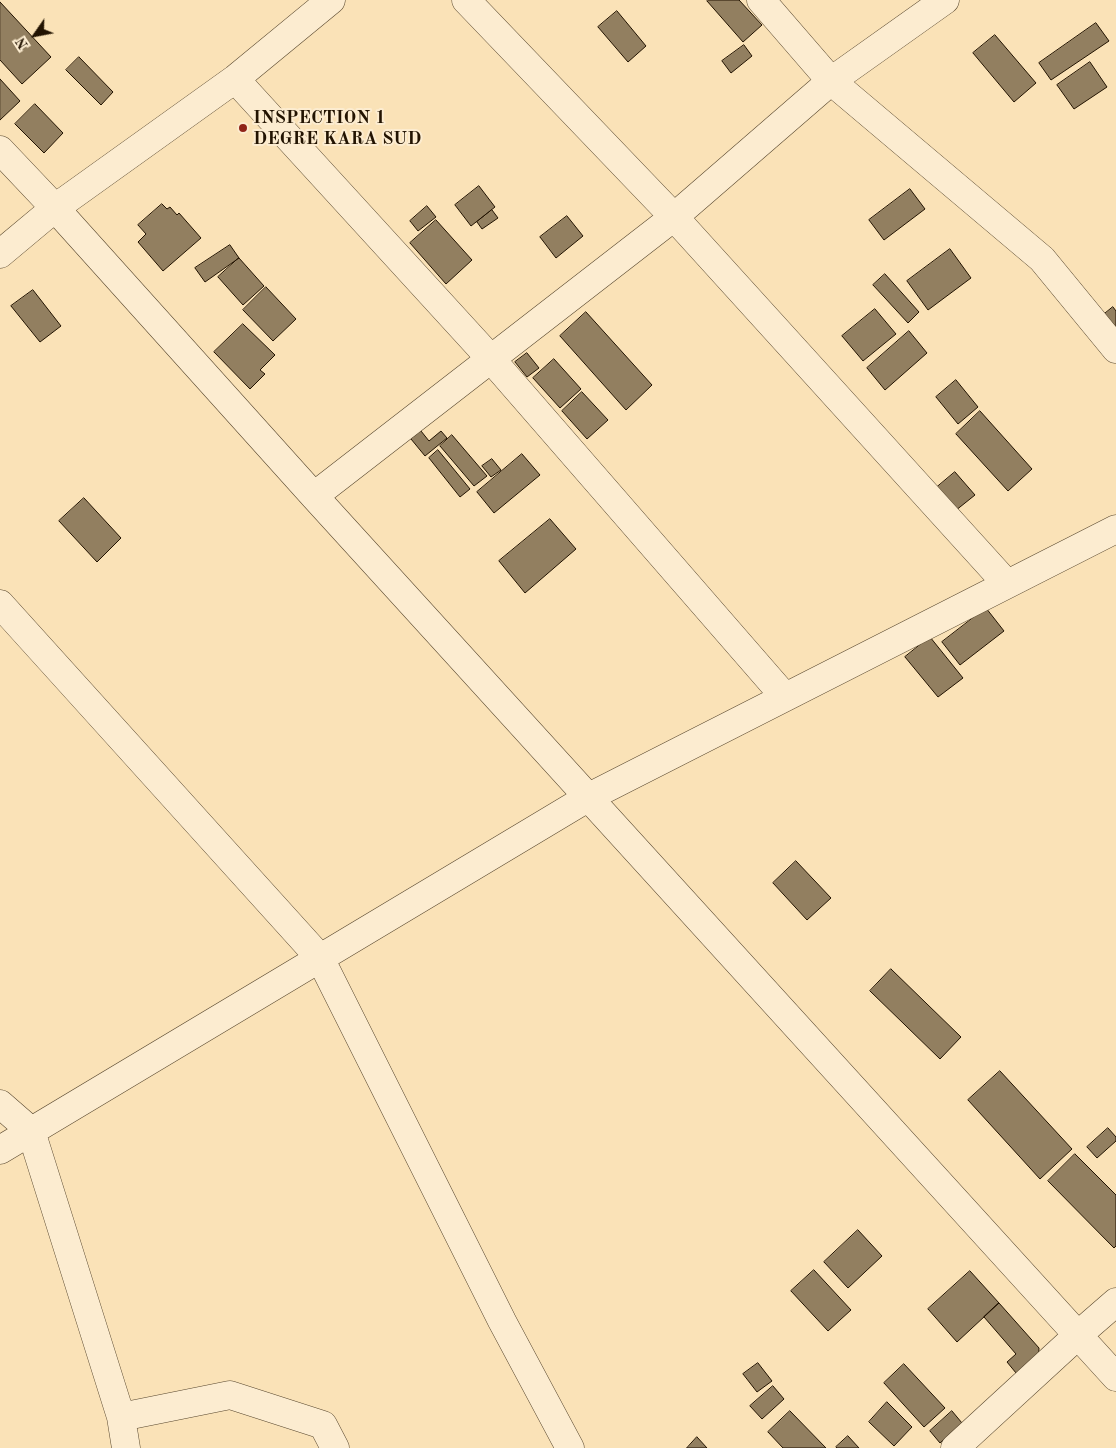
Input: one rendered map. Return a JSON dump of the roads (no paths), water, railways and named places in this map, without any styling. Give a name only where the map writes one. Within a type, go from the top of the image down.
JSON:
[{"type":"street","points":[[0,254],[55,208],[235,79],[331,0]]},
{"type":"street","points":[[466,0],[674,217],[1007,584]]},
{"type":"street","points":[[761,0],[831,81],[1042,259],[1116,349]]},
{"type":"street","points":[[314,496],[674,217],[831,81],[945,0]]},
{"type":"street","points":[[235,79],[491,359],[785,697]]},
{"type":"street","points":[[0,150],[55,208],[314,496],[1116,1377]]},
{"type":"street","points":[[0,1150],[589,797],[1116,529]]},
{"type":"street","points":[[0,604],[320,958],[502,1320],[570,1448]]},
{"type":"street","points":[[0,1104],[31,1131],[121,1417],[126,1448]]},
{"type":"street","points":[[955,1448],[1116,1302]]},
{"type":"street","points":[[121,1417],[230,1395],[323,1425],[335,1448]]},
{"type":"place","name":"INSPECTION 1 DEGRE KARA SUD","points":[[243,128]]}]
